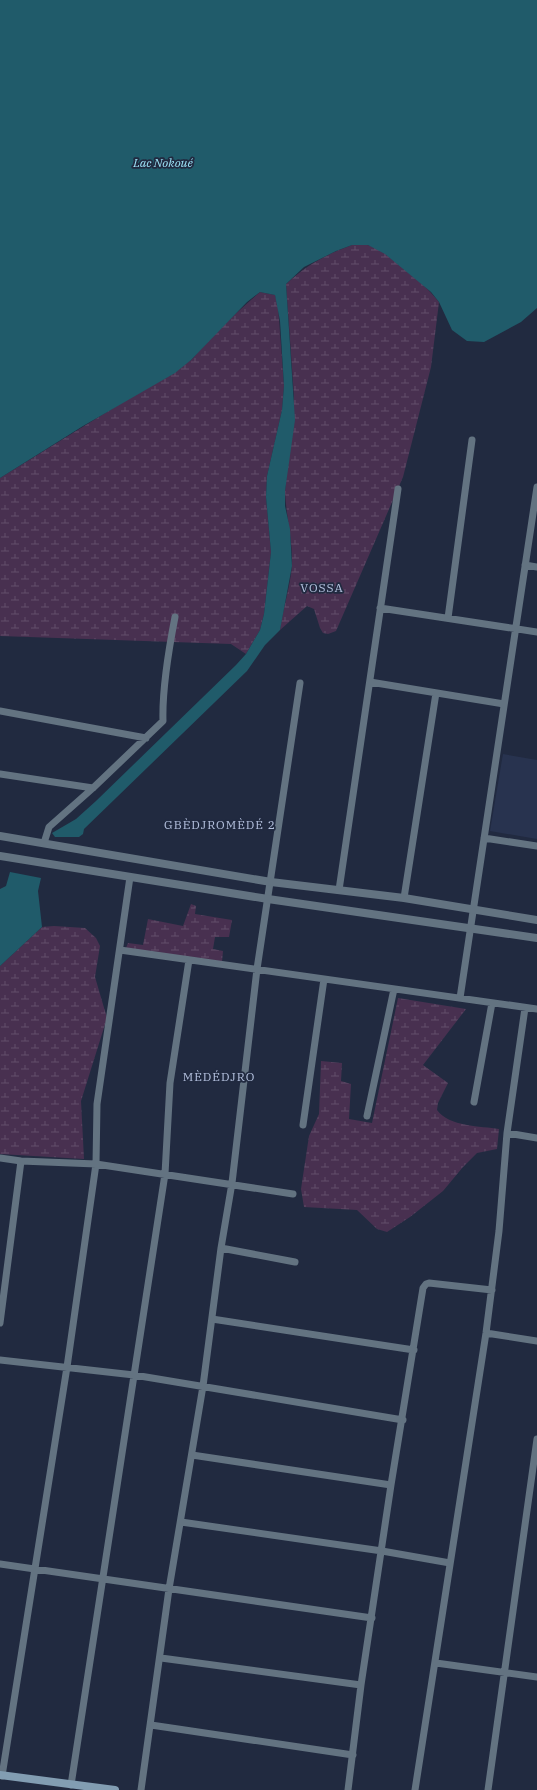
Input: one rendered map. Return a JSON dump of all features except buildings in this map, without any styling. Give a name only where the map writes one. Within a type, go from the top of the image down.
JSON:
[{"type":"main road","points":[[1,1776],[115,1790]]},
{"type":"street","points":[[448,618],[472,440]]},
{"type":"street","points":[[460,998],[537,487]]},
{"type":"street","points":[[339,890],[398,489]]},
{"type":"street","points":[[525,565],[537,567]]},
{"type":"street","points":[[380,608],[537,632]]},
{"type":"street","points":[[44,843],[49,827],[164,721],[163,710],[169,650],[175,617]]},
{"type":"street","points":[[370,682],[504,704]]},
{"type":"street","points":[[141,1790],[161,1658],[169,1589],[203,1386],[221,1248],[232,1183],[257,969],[300,683]]},
{"type":"street","points":[[404,898],[436,693]]},
{"type":"street","points":[[0,711],[146,738]]},
{"type":"street","points":[[0,774],[93,788]]},
{"type":"street","points":[[0,836],[271,882],[404,898],[537,920]]},
{"type":"street","points":[[484,838],[537,846]]},
{"type":"street","points":[[0,856],[268,899],[537,938]]},
{"type":"street","points":[[1,1776],[67,1367],[96,1164],[97,1104],[130,877]]},
{"type":"street","points":[[120,950],[525,1008],[537,1008]]},
{"type":"street","points":[[72,1785],[165,1174],[170,1083],[189,960]]},
{"type":"street","points":[[302,1125],[324,979]]},
{"type":"street","points":[[367,1116],[394,989]]},
{"type":"street","points":[[474,1102],[492,1003]]},
{"type":"street","points":[[415,1790],[436,1663],[486,1333],[499,1231],[507,1133],[525,1008]]},
{"type":"street","points":[[507,1133],[537,1138]]},
{"type":"street","points":[[0,1158],[21,1161],[96,1164],[232,1183],[293,1194]]},
{"type":"street","points":[[0,1323],[21,1161]]},
{"type":"street","points":[[221,1248],[295,1262]]},
{"type":"street","points":[[348,1790],[361,1685],[391,1485],[403,1420],[423,1288],[426,1284],[492,1290]]},
{"type":"street","points":[[212,1319],[414,1350]]},
{"type":"street","points":[[486,1333],[537,1341]]},
{"type":"street","points":[[0,1360],[134,1374],[403,1420]]},
{"type":"street","points":[[488,1790],[537,1439]]},
{"type":"street","points":[[192,1455],[391,1485]]},
{"type":"street","points":[[181,1522],[382,1551],[450,1563]]},
{"type":"street","points":[[0,1564],[372,1618]]},
{"type":"street","points":[[161,1658],[361,1685]]},
{"type":"street","points":[[436,1663],[537,1677]]},
{"type":"street","points":[[151,1725],[353,1755]]},
{"type":"shaded area","points":[[503,754],[537,760],[537,839],[490,831]]},
{"type":"green space","points":[[352,245],[367,245],[385,253],[416,278],[439,302],[431,367],[403,477],[336,631],[328,634],[323,633],[314,609],[307,606],[280,630],[292,566],[285,491],[294,396],[286,284],[301,271],[317,261]]},
{"type":"green space","points":[[260,292],[275,295],[278,306],[284,386],[282,410],[267,476],[266,497],[271,552],[264,614],[260,630],[246,654],[231,644],[0,636],[0,478],[191,360],[223,325]]},
{"type":"green space","points":[[191,904],[196,906],[195,914],[232,920],[229,937],[215,937],[213,949],[223,951],[222,962],[126,948],[128,943],[143,945],[148,919],[183,926]]},
{"type":"green space","points":[[54,926],[85,928],[96,938],[100,946],[95,977],[107,1018],[81,1101],[84,1159],[0,1154],[0,966],[42,927]]},
{"type":"green space","points":[[398,998],[466,1009],[423,1065],[448,1083],[438,1103],[437,1110],[442,1116],[457,1123],[499,1129],[497,1149],[477,1153],[443,1191],[410,1217],[387,1232],[377,1229],[357,1210],[304,1207],[301,1189],[309,1136],[319,1114],[321,1061],[342,1063],[341,1081],[351,1084],[349,1119],[372,1123]]},
{"type":"water","name":"Lac Nokoué","points":[[0,0],[537,0],[537,308],[521,322],[484,342],[467,341],[452,330],[439,302],[431,292],[385,254],[368,245],[352,245],[336,251],[304,267],[286,284],[295,420],[285,491],[285,506],[290,529],[292,566],[280,630],[265,645],[247,671],[84,829],[83,834],[79,837],[55,837],[52,833],[76,819],[96,801],[236,665],[246,654],[260,630],[264,614],[271,552],[266,497],[267,476],[282,410],[284,386],[280,321],[275,295],[260,292],[247,302],[191,360],[175,373],[83,426],[0,478]]},
{"type":"water","points":[[10,872],[41,878],[38,891],[42,927],[0,966],[0,889],[6,886]]},
{"type":"district","name":"VOSSA","points":[[322,587]]},
{"type":"district","name":"GBÈDJROMÈDÉ 2","points":[[220,824]]},
{"type":"district","name":"MÈDÉDJRO","points":[[219,1076]]}]
